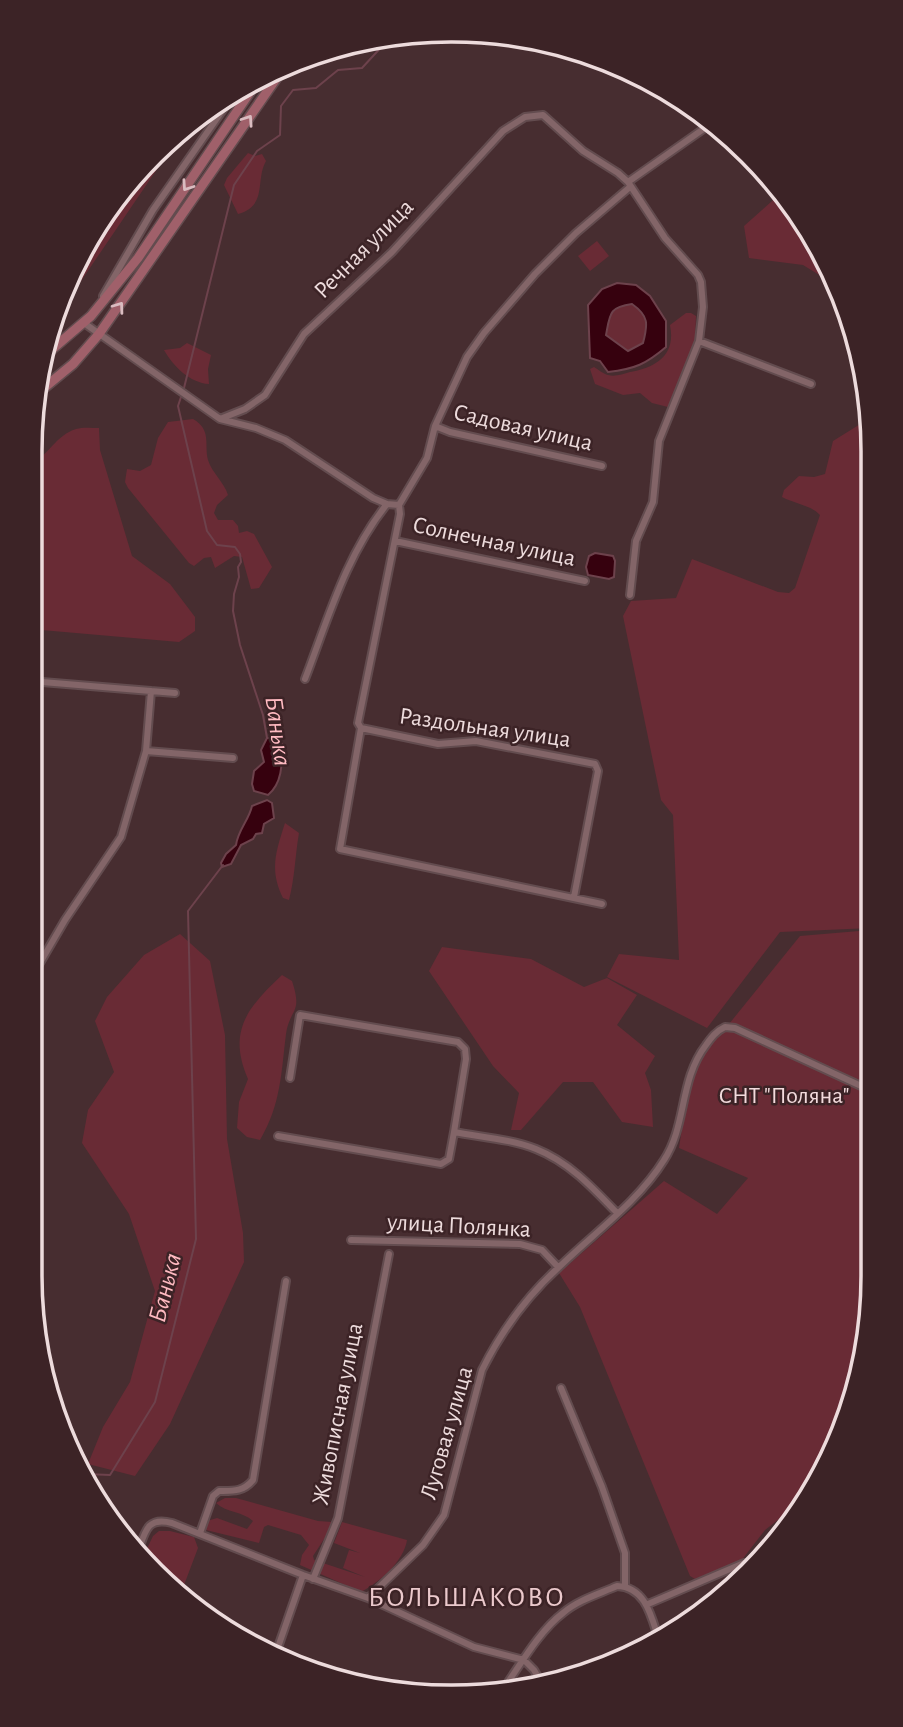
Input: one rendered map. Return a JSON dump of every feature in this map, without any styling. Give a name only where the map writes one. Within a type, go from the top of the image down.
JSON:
[{"type":"street","points":[[48,385],[73,364],[99,334],[273,82]]},
{"type":"street","points":[[56,346],[88,320],[138,258],[246,97]]},
{"type":"street","points":[[88,320],[153,210],[220,114]]},
{"type":"street","name":"Речная улица","points":[[220,419],[245,410],[265,395],[304,334],[392,252],[503,131],[525,117],[542,115],[583,151],[618,173],[629,184]]},
{"type":"street","points":[[602,904],[340,849],[361,728],[358,723],[400,514],[398,505],[427,458],[435,426],[467,357],[484,332],[561,248],[629,184],[704,129]]},
{"type":"street","points":[[629,184],[665,238],[698,275],[703,307],[699,341],[659,441],[653,502],[636,541],[630,595]]},
{"type":"street","points":[[88,320],[99,334],[220,419],[256,428],[285,440],[344,480],[387,504],[398,505]]},
{"type":"street","points":[[699,341],[811,384]]},
{"type":"street","name":"Садовая улица","points":[[435,426],[450,432],[602,466]]},
{"type":"street","points":[[305,679],[350,560],[387,504]]},
{"type":"street","name":"Солнечная улица","points":[[395,541],[585,581]]},
{"type":"street","points":[[42,682],[175,693]]},
{"type":"street","points":[[42,959],[65,920],[121,838],[146,751],[151,691]]},
{"type":"street","name":"Раздольная улица","points":[[361,728],[438,744],[476,741],[595,764],[598,771],[574,897]]},
{"type":"street","points":[[146,751],[233,758]]},
{"type":"street","points":[[278,1136],[441,1164],[449,1159],[466,1059],[465,1049],[458,1042],[300,1015],[290,1078]]},
{"type":"street","name":"Луговая улица","points":[[368,1598],[424,1545],[444,1515],[482,1370],[492,1350],[527,1301],[558,1267],[654,1175],[670,1151],[689,1074],[700,1052],[713,1036],[725,1027],[735,1028],[861,1086]]},
{"type":"street","points":[[454,1132],[533,1148],[555,1158],[572,1169],[617,1213]]},
{"type":"street","name":"улица Полянка","points":[[351,1240],[520,1244],[542,1250],[558,1267]]},
{"type":"street","name":"Живописная улица","points":[[313,1579],[338,1518],[389,1254]]},
{"type":"street","points":[[200,1533],[213,1496],[219,1490],[239,1491],[253,1480],[286,1281]]},
{"type":"street","points":[[561,1388],[602,1487],[625,1553],[625,1586]]},
{"type":"street","points":[[141,1542],[145,1530],[158,1521],[200,1533],[313,1579],[368,1598],[465,1643],[524,1660],[537,1676]]},
{"type":"street","points":[[648,1604],[742,1564]]},
{"type":"street","points":[[278,1647],[303,1575]]},
{"type":"street","points":[[510,1680],[562,1613],[617,1586],[625,1586],[643,1597],[657,1630]]},
{"type":"green space","points":[[248,153],[255,156],[262,154],[266,161],[257,199],[247,210],[238,214],[224,185]]},
{"type":"green space","points":[[162,162],[76,289],[111,224]]},
{"type":"green space","points":[[774,199],[792,224],[822,277],[803,265],[749,258],[744,226]]},
{"type":"green space","points":[[597,241],[609,256],[590,271],[578,256]]},
{"type":"green space","points":[[633,303],[645,316],[646,331],[643,343],[628,351],[606,335],[615,309]]},
{"type":"green space","points":[[686,313],[696,316],[695,342],[668,407],[652,403],[640,393],[623,395],[595,384],[590,369],[594,367],[613,376],[656,363],[667,352],[670,344],[670,325]]},
{"type":"green space","points":[[187,343],[211,355],[209,384],[195,381],[183,373],[164,350],[180,348]]},
{"type":"green space","points":[[193,419],[203,428],[208,460],[228,495],[217,505],[214,513],[218,520],[233,520],[239,533],[247,531],[254,534],[272,567],[259,588],[251,589],[242,557],[234,556],[215,568],[211,557],[204,558],[194,566],[189,563],[125,482],[127,469],[140,471],[151,465],[158,438],[168,422]]},
{"type":"green space","points":[[860,424],[861,928],[780,932],[707,1028],[607,977],[619,954],[679,960],[673,815],[661,800],[623,616],[631,601],[676,598],[692,559],[778,592],[789,593],[795,588],[820,515],[782,497],[784,490],[799,476],[814,477],[825,474],[833,441]]},
{"type":"green space","points":[[82,428],[99,428],[100,450],[132,556],[170,584],[195,617],[195,631],[179,642],[42,630],[42,456],[69,432]]},
{"type":"green space","points":[[285,823],[299,833],[289,900],[283,898],[275,869]]},
{"type":"green space","name":"СНТ \"Поляна\"","points":[[861,931],[861,1276],[853,1355],[830,1432],[792,1503],[782,1517],[765,1530],[741,1561],[695,1579],[690,1576],[580,1307],[559,1273],[664,1181],[717,1214],[748,1178],[679,1148],[687,1099],[703,1052],[725,1029],[800,936]]},
{"type":"green space","points":[[180,934],[210,961],[225,1035],[227,1139],[243,1233],[244,1262],[170,1424],[135,1476],[88,1464],[103,1427],[130,1382],[155,1291],[129,1214],[82,1143],[88,1110],[114,1072],[95,1021],[107,997],[144,955]]},
{"type":"green space","points":[[442,947],[531,959],[584,987],[607,978],[637,995],[617,1025],[655,1056],[645,1073],[651,1090],[653,1127],[622,1122],[593,1082],[563,1082],[521,1130],[511,1130],[519,1093],[493,1066],[429,971]]},
{"type":"green space","points":[[282,975],[292,981],[296,1005],[286,1034],[276,1101],[260,1140],[247,1137],[237,1128],[239,1102],[248,1079],[242,1062],[241,1033],[251,1009]]},
{"type":"green space","points":[[225,1498],[236,1498],[318,1521],[332,1522],[313,1556],[314,1560],[365,1577],[343,1568],[349,1550],[360,1553],[334,1543],[342,1522],[407,1540],[405,1548],[390,1570],[361,1592],[300,1565],[302,1555],[309,1545],[301,1535],[268,1525],[264,1527],[259,1543],[206,1530],[207,1521],[217,1518],[247,1529],[253,1521],[216,1503]]},
{"type":"green space","points":[[159,1531],[170,1531],[194,1537],[198,1548],[184,1585],[147,1549],[153,1536]]},
{"type":"shaded area","points":[[617,283],[636,285],[650,296],[666,321],[666,347],[640,365],[617,371],[608,372],[600,361],[590,358],[588,305],[602,289]],"holes":[[[632,304],[642,312],[646,325],[643,343],[628,351],[606,335],[612,313],[619,307]]]},
{"type":"shaded area","points":[[595,553],[613,556],[614,577],[609,579],[588,575],[586,567],[589,556]]},
{"type":"shaded area","points":[[267,738],[274,738],[282,744],[279,778],[268,795],[254,791],[252,784],[254,771],[264,762],[261,750]]},
{"type":"shaded area","points":[[267,800],[272,803],[274,818],[264,824],[262,833],[256,834],[253,839],[241,845],[231,864],[222,867],[221,863],[226,854],[236,845],[252,806]]},
{"type":"waterway","name":"Банька","points":[[184,388],[234,185],[257,151],[280,135],[281,106],[293,90],[316,88],[338,70],[362,68],[380,49]]},
{"type":"waterway","name":"Банька","points":[[182,394],[178,406],[207,531],[217,545],[235,547],[240,554],[233,611],[267,738]]},
{"type":"waterway","name":"Банька","points":[[94,1474],[110,1475],[155,1402],[196,1239],[188,911],[223,865]]},
{"type":"district","name":"БОЛЬШАКОВО","points":[[467,1598]]}]
